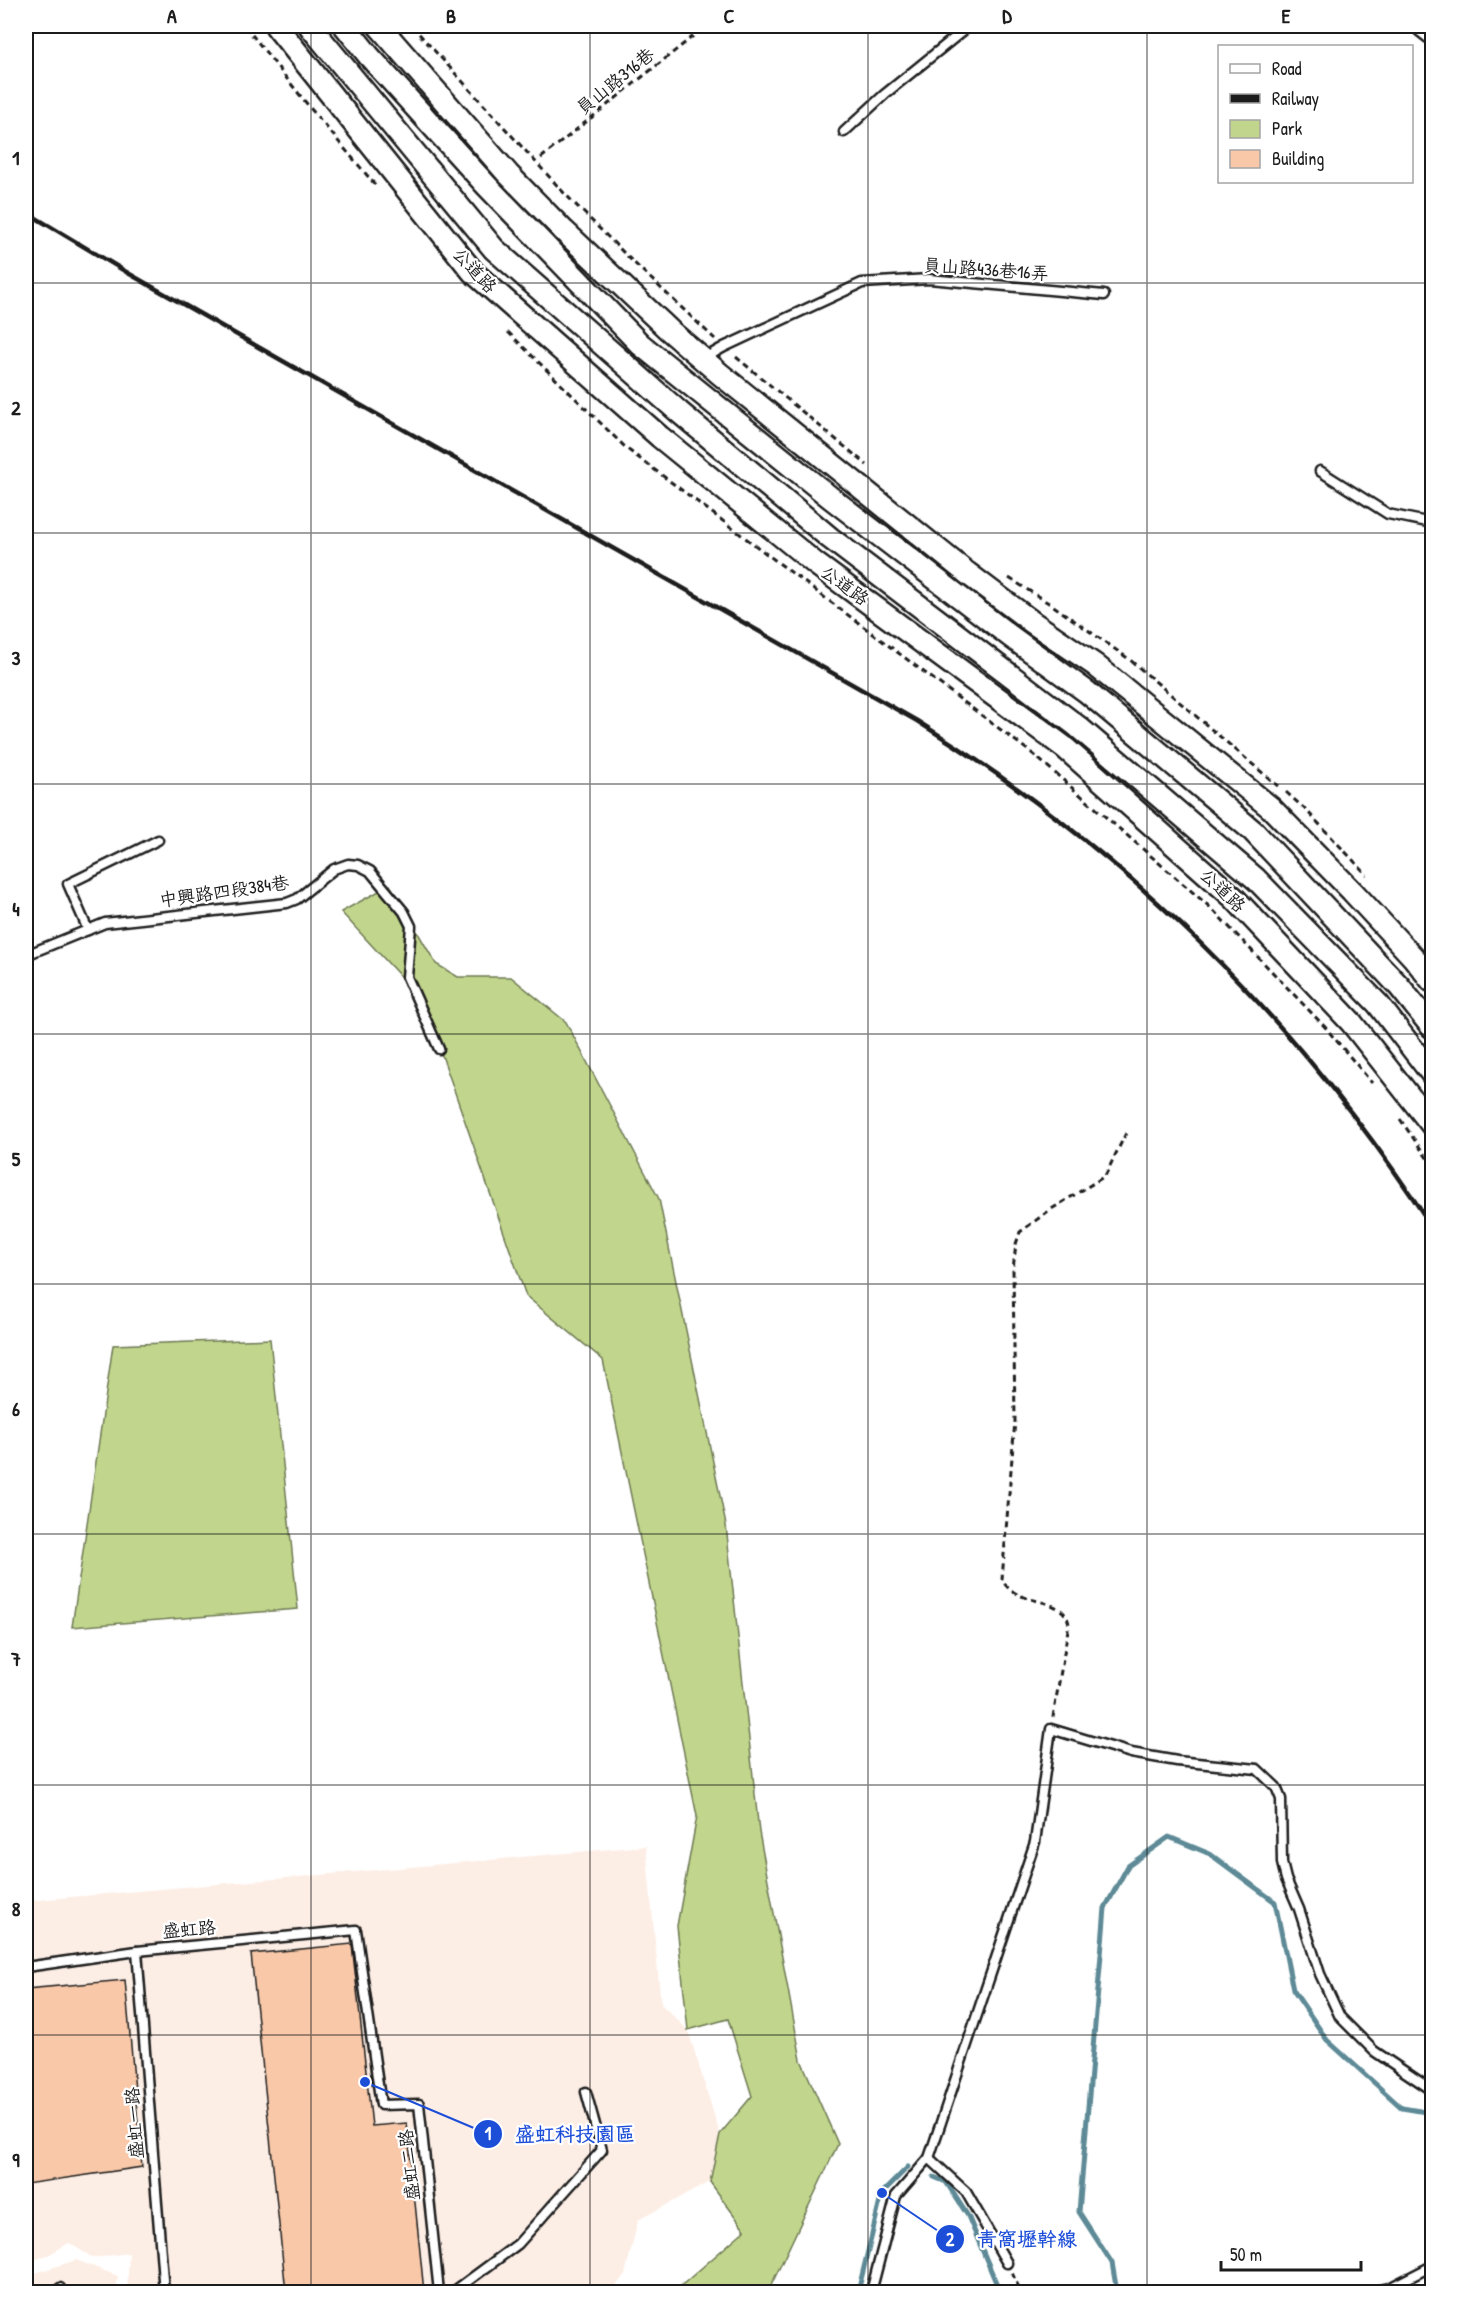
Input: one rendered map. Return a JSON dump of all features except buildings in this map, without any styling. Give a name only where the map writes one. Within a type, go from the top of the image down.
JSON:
[{"type":"street","name":"公道路","points":[[276,26],[473,272],[660,437],[807,556],[1064,747],[1234,898],[1351,1022],[1432,1125]]},
{"type":"street","name":"公道路","points":[[310,26],[494,249],[679,412],[830,538],[1077,726],[1256,879],[1378,1004],[1432,1074]]},
{"type":"street","points":[[345,26],[369,56],[487,186],[640,344],[831,498],[1010,636],[1087,692],[1253,831],[1399,986],[1432,1028]]},
{"type":"street","points":[[378,26],[508,174],[564,231],[703,359],[967,573],[1095,665],[1271,808],[1413,957],[1432,981]]},
{"type":"street","points":[[1423,26],[1432,33]]},
{"type":"street","points":[[508,174],[544,245]]},
{"type":"street","points":[[487,186],[526,211],[564,231]]},
{"type":"lane","points":[[844,132],[885,94],[969,26]]},
{"type":"lane","name":"員山路436巷16弄","points":[[703,359],[862,283],[929,279],[1104,295]]},
{"type":"lane","points":[[1320,471],[1388,514],[1432,523]]},
{"type":"lane","points":[[88,930],[68,884],[158,840]]},
{"type":"lane","name":"中興路四段384巷","points":[[26,955],[105,923],[287,903],[297,899],[334,868],[348,864],[358,865],[370,871],[404,912],[411,926],[406,965],[407,976],[440,1049]]},
{"type":"lane","points":[[871,2292],[896,2196],[928,2158],[1035,1842],[1051,1729],[1131,1753],[1177,1761],[1257,1769],[1276,1787],[1281,1799],[1282,1863],[1286,1879],[1299,1909],[1320,1974],[1340,2017],[1374,2050],[1432,2090]]},
{"type":"lane","name":"盛虹路","points":[[26,1967],[137,1951],[356,1930]]},
{"type":"lane","name":"盛虹二路","points":[[356,1930],[381,2105],[419,2104],[440,2292]]},
{"type":"lane","name":"盛虹一路","points":[[137,1951],[164,2292]]},
{"type":"lane","points":[[453,2292],[518,2244],[602,2150],[586,2092]]},
{"type":"lane","points":[[928,2158],[966,2192],[1007,2263]]},
{"type":"lane","points":[[1369,2292],[1389,2288],[1432,2266]]},
{"type":"path","points":[[412,26],[564,193],[631,260],[724,347],[867,465]]},
{"type":"path","name":"員山路316巷","points":[[541,158],[706,26]]},
{"type":"path","points":[[1009,578],[1129,659],[1306,810],[1370,879]]},
{"type":"path","points":[[1051,1729],[1069,1624],[1068,1618],[1059,1607],[1018,1596],[1004,1585],[1002,1579],[1015,1421],[1013,1269],[1016,1244],[1020,1232],[1035,1220],[1105,1176],[1126,1133]]},
{"type":"path","points":[[1007,2263],[1021,2292]]},
{"type":"path","points":[[1099,2292],[1103,2288],[1110,2292]]},
{"type":"shaded area","points":[[646,1846],[661,2004],[688,2030],[720,2134],[710,2182],[638,2220],[625,2275],[611,2292],[127,2292],[129,2253],[93,2258],[69,2243],[48,2255],[26,2263],[26,1901]]},
{"type":"shaded area","points":[[76,2260],[118,2276],[116,2292],[26,2292],[26,2276]]},
{"type":"green space","points":[[390,885],[436,964],[458,977],[511,977],[566,1022],[659,1199],[726,1525],[759,1832],[801,2060],[838,2144],[768,2292],[674,2292],[745,2230],[710,2182],[720,2134],[752,2096],[728,2019],[688,2030],[677,1926],[697,1816],[603,1360],[526,1296],[423,1001],[341,912]]},
{"type":"green space","points":[[270,1339],[298,1609],[72,1627],[113,1345]]},
{"type":"waterway","points":[[1116,2286],[1112,2263],[1079,2212],[1105,1908],[1128,1866],[1169,1837],[1210,1854],[1275,1902],[1293,1990],[1327,2040],[1402,2108],[1432,2113]]},
{"type":"waterway","points":[[858,2292],[882,2193],[908,2167]]},
{"type":"waterway","points":[[934,2177],[946,2182],[968,2216],[1000,2292]]},
{"type":"railway","points":[[26,212],[128,273],[917,721],[994,772],[1068,826],[1137,884],[1203,945],[1265,1010],[1324,1079],[1380,1151],[1432,1227]]},
{"type":"place","name":"盛虹科技園區","points":[[365,2082]]},
{"type":"place","name":"青窩壢幹線","points":[[882,2193]]}]
